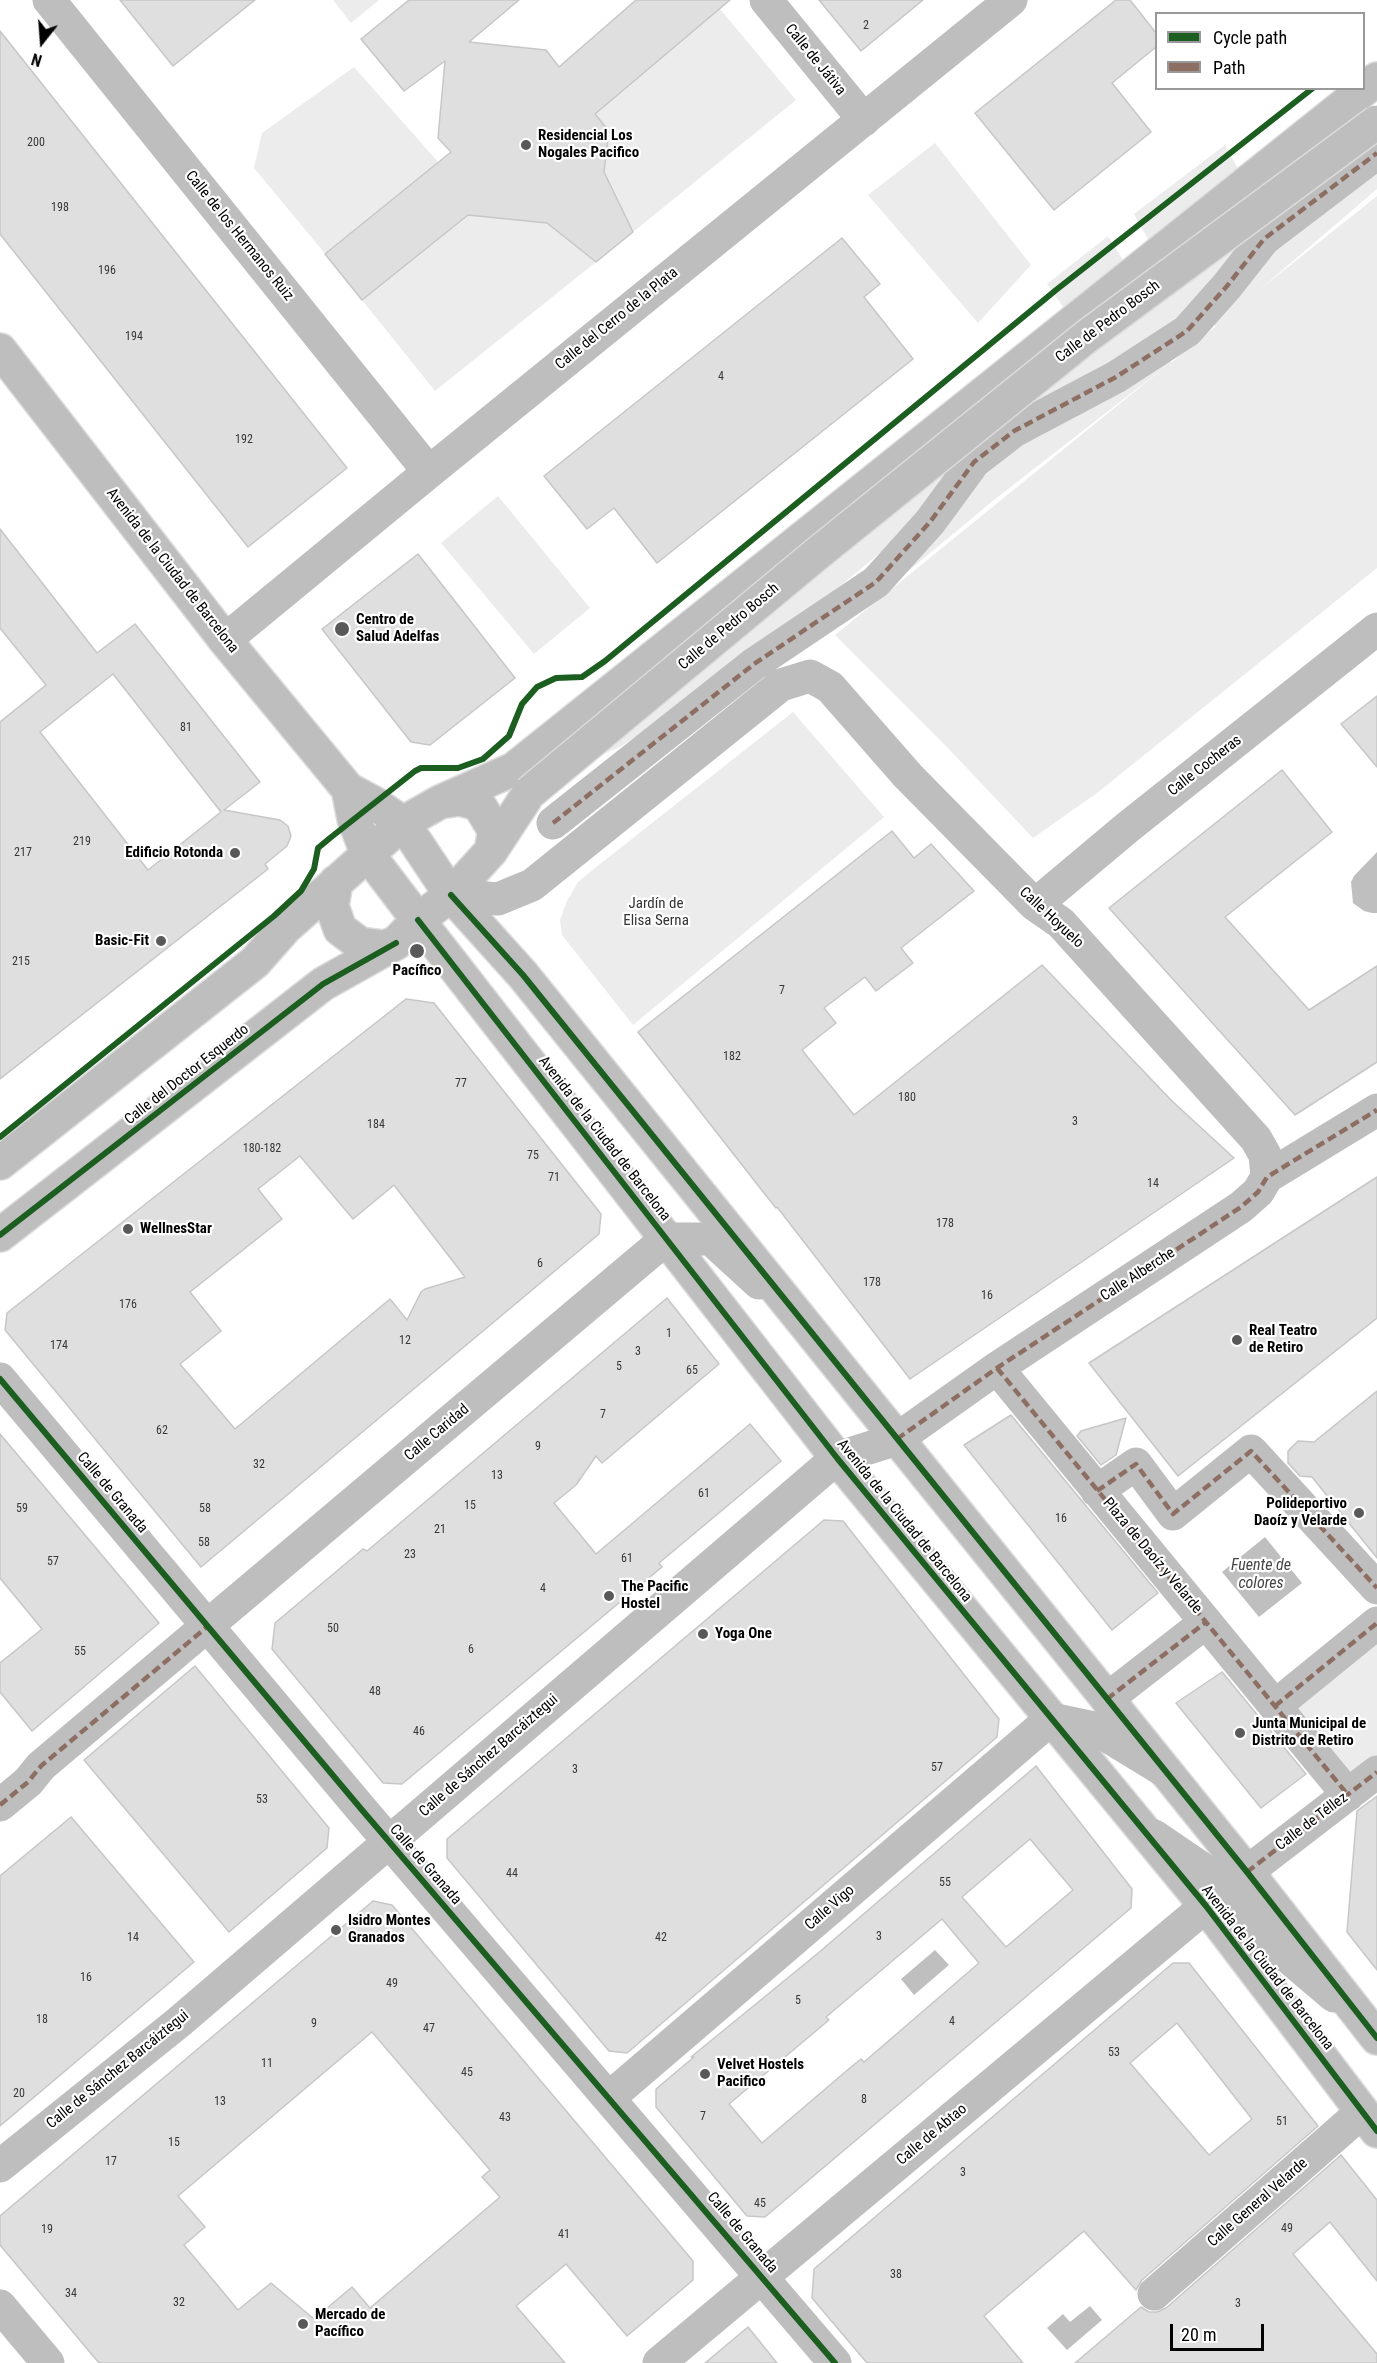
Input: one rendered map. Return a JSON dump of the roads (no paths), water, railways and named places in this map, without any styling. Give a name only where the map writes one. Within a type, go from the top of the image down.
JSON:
[{"type":"street","name":"Calle de los Hermanos Ruiz","points":[[49,0],[429,472]]},
{"type":"street","name":"Calle de Játiva","points":[[766,0],[864,120]]},
{"type":"street","name":"Calle del Cerro de la Plata","points":[[225,640],[1011,0]]},
{"type":"street","name":"Calle de Pedro Bosch","points":[[1365,89],[1377,79]]},
{"type":"street","name":"Calle de Pedro Bosch","points":[[451,895],[491,851],[521,781],[1364,90]]},
{"type":"street","name":"Calle de Pedro Bosch","points":[[403,823],[441,802],[521,781],[828,545],[1086,337],[1377,122]]},
{"type":"street","points":[[553,823],[754,664],[876,582],[930,522],[974,462],[1014,431],[1116,377],[1186,331],[1227,286],[1264,239],[1377,153]]},
{"type":"street","name":"Avenida de la Ciudad de Barcelona","points":[[0,350],[225,640],[348,789],[403,823],[451,895],[513,963],[1107,1699],[1369,2028]]},
{"type":"street","name":"Calle Cocheras","points":[[1035,904],[1128,826],[1377,629]]},
{"type":"street","name":"Calle Hoyuelo","points":[[451,895],[498,899],[532,885],[781,685],[810,676],[830,687],[908,776],[1035,904],[1061,923],[1256,1139],[1265,1155],[1267,1177]]},
{"type":"street","name":"Avenida de la Ciudad de Barcelona","points":[[348,789],[354,819],[367,853],[418,920],[837,1458],[1206,1906],[1370,2122]]},
{"type":"street","points":[[441,802],[460,799],[475,803],[481,808],[493,828],[491,851]]},
{"type":"street","points":[[0,1164],[255,963],[285,928],[403,823]]},
{"type":"street","points":[[336,882],[332,894],[332,906],[340,929],[349,937],[366,945],[384,947],[396,943]]},
{"type":"street","name":"Calle del Doctor Esquerdo","points":[[0,1235],[323,984],[396,943],[418,920],[451,895]]},
{"type":"street","name":"Calle Alberche","points":[[897,1439],[997,1368],[1241,1207],[1258,1192],[1267,1177],[1377,1110]]},
{"type":"street","name":"Avenida de la Ciudad de Barcelona","points":[[666,1239],[711,1239],[801,1321]]},
{"type":"street","name":"Calle Caridad","points":[[0,1805],[28,1782],[41,1766],[666,1239]]},
{"type":"street","name":"Plaza de Daoíz y Velarde","points":[[997,1368],[1348,1795]]},
{"type":"street","name":"Calle de Granada","points":[[0,1379],[389,1841],[835,2363]]},
{"type":"street","name":"Avenida de la Ciudad de Barcelona","points":[[837,1458],[897,1439]]},
{"type":"street","name":"Plaza de Daoíz y Velarde","points":[[1097,1491],[1136,1464],[1173,1514],[1251,1451],[1377,1588]]},
{"type":"street","name":"Calle de Sánchez Barcáiztegui","points":[[0,2166],[179,2022],[837,1458]]},
{"type":"street","name":"Plaza de Daoíz y Velarde","points":[[1107,1699],[1206,1622]]},
{"type":"street","points":[[1275,1706],[1377,1623]]},
{"type":"street","name":"Avenida de la Ciudad de Barcelona","points":[[1051,1719],[1094,1728],[1165,1772]]},
{"type":"street","name":"Calle Vigo","points":[[610,2097],[1051,1719]]},
{"type":"street","name":"Calle de Téllez","points":[[1254,1882],[1348,1795],[1377,1772]]},
{"type":"street","name":"Avenida de la Ciudad de Barcelona","points":[[1140,1827],[1226,1885],[1254,1882]]},
{"type":"street","name":"Avenida de la Ciudad de Barcelona","points":[[1206,1906],[1244,1920],[1369,2028]]},
{"type":"street","name":"Calle de Abtao","points":[[659,2363],[1206,1906]]},
{"type":"street","name":"Calle General Velarde","points":[[1154,2294],[1370,2122]]},
{"type":"street","points":[[0,2306],[48,2363]]},
{"type":"water","points":[[1377,852],[1377,913],[1372,913],[1364,911],[1353,903],[1351,882]]},
{"type":"water","name":"Fuente de colores","points":[[1265,1537],[1302,1583],[1259,1617],[1222,1572]]},
{"type":"water","points":[[935,1950],[949,1965],[914,1995],[901,1979]]},
{"type":"water","points":[[1090,2306],[1102,2320],[1067,2350],[1047,2328],[1063,2314],[1070,2322]]},
{"type":"place","name":"Residencial Los Nogales Pacifico","points":[[526,145]]},
{"type":"place","name":"Centro de Salud Adelfas","points":[[342,629]]},
{"type":"place","name":"Edificio Rotonda","points":[[235,853]]},
{"type":"place","name":"Basic-Fit","points":[[161,941]]},
{"type":"place","name":"Pacífico","points":[[417,951]]},
{"type":"place","name":"WellnesStar","points":[[128,1229]]},
{"type":"place","name":"Real Teatro de Retiro","points":[[1237,1340]]},
{"type":"place","name":"Polideportivo Daoíz y Velarde","points":[[1359,1513]]},
{"type":"place","name":"The Pacific Hostel","points":[[609,1596]]},
{"type":"place","name":"Yoga One","points":[[703,1634]]},
{"type":"place","name":"Junta Municipal de Distrito de Retiro","points":[[1240,1733]]},
{"type":"place","name":"Isidro Montes Granados","points":[[336,1930]]},
{"type":"place","name":"Velvet Hostels Pacifico","points":[[705,2074]]},
{"type":"place","name":"Mercado de Pacífico","points":[[303,2324]]},
{"type":"park label","name":"Jardín de Elisa Serna","points":[[656,912]]}]
